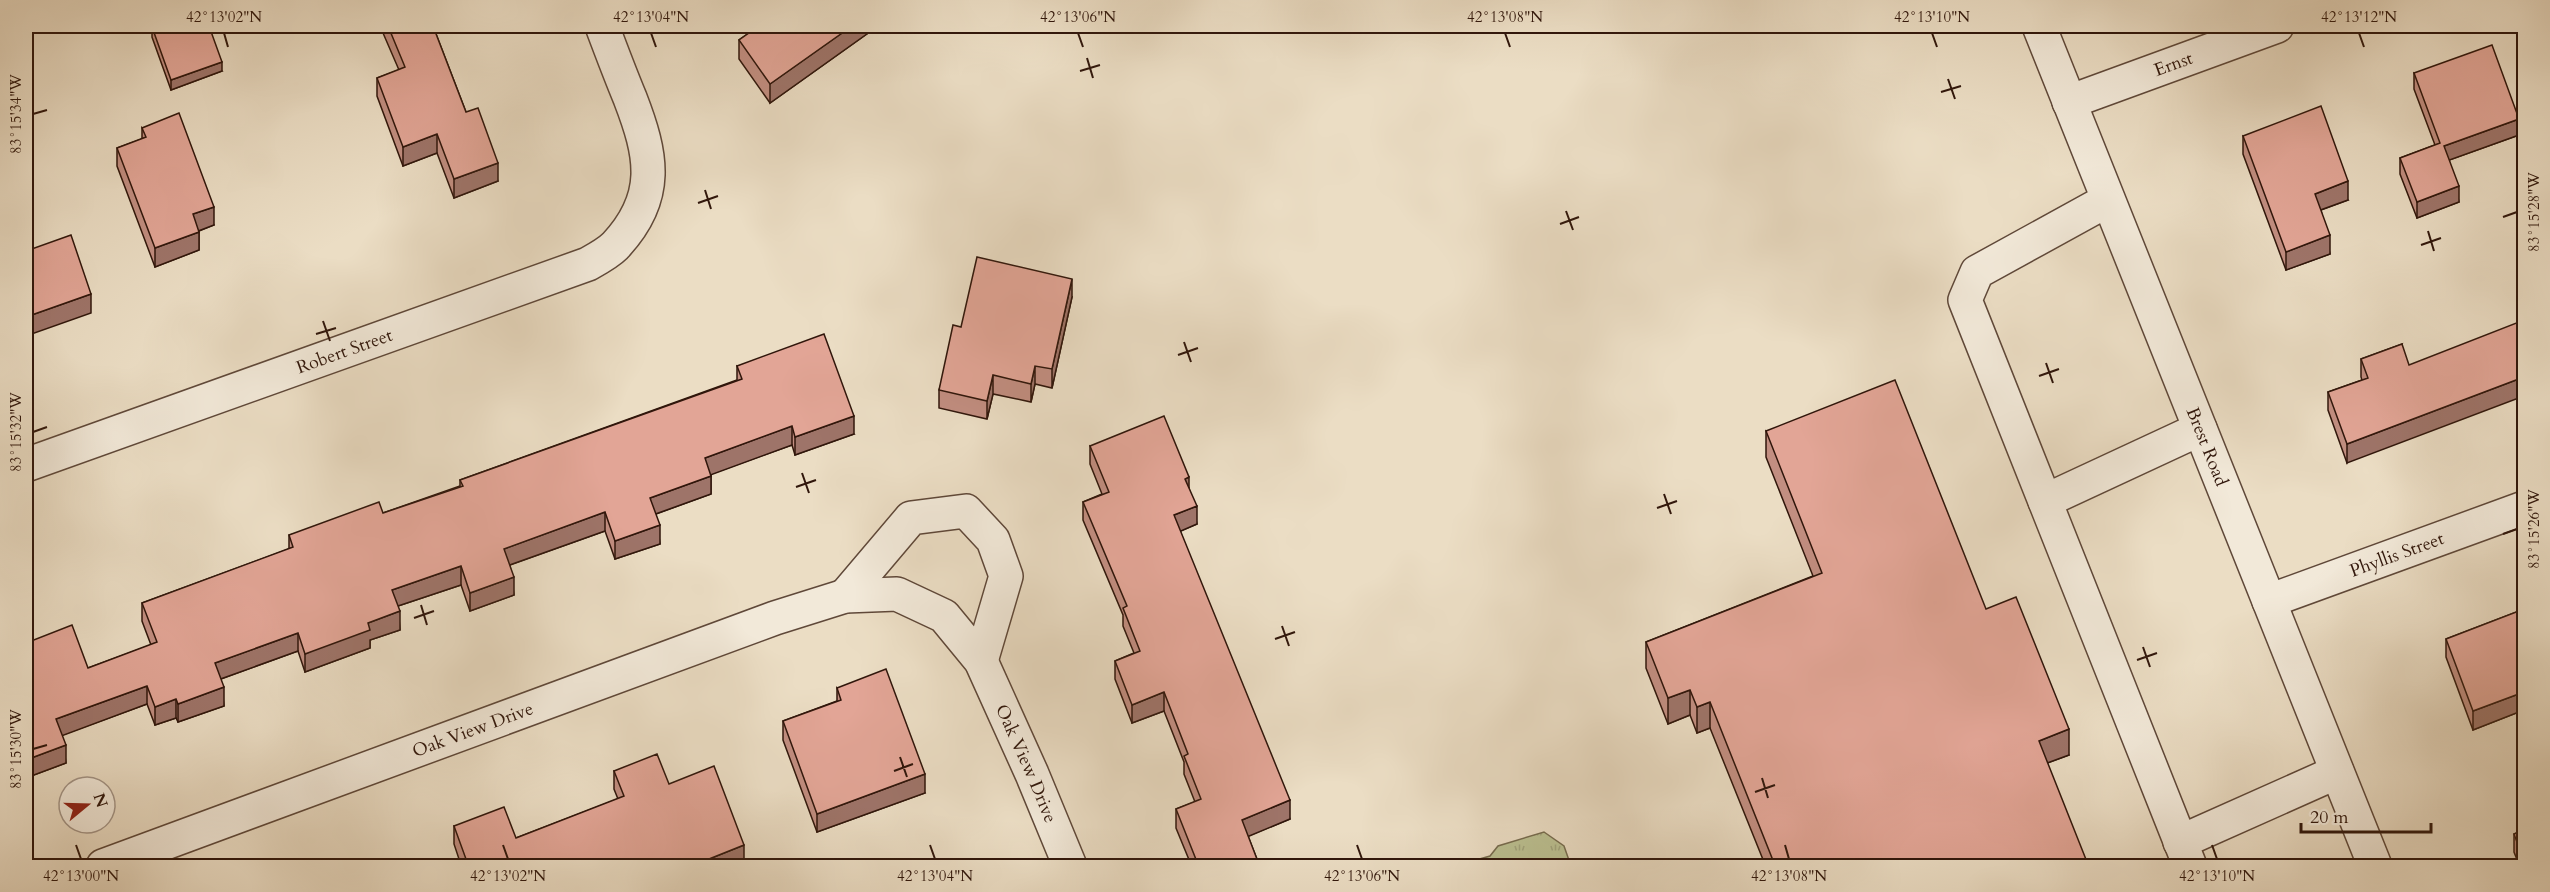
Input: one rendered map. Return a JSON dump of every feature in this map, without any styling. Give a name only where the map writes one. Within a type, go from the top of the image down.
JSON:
[{"type":"street","name":"Robert Street","points":[[26,465],[588,264],[613,248],[636,219],[641,207],[647,190],[649,161],[643,132],[602,26]]},
{"type":"street","name":"Brest Road","points":[[2039,26],[2375,867]]},
{"type":"street","name":"Ernst","points":[[2068,102],[2277,26]]},
{"type":"street","points":[[2108,200],[1977,272],[1965,300],[2185,854],[2337,772]]},
{"type":"street","points":[[2045,501],[2200,429]]},
{"type":"street","name":"Phyllis Street","points":[[2269,601],[2524,508]]},
{"type":"street","points":[[845,596],[911,518],[966,511],[993,540],[1006,576],[981,660]]},
{"type":"street","name":"Oak View Drive","points":[[103,867],[776,618],[845,596],[897,594],[944,616],[981,660],[1032,774],[1070,867]]},
{"type":"green space","points":[[1544,832],[1564,846],[1571,866],[1455,866],[1490,856],[1498,846]]},
{"type":"building","points":[[209,26],[222,62],[171,80],[152,27]]},
{"type":"building","points":[[388,26],[433,26],[466,112],[478,108],[498,163],[454,179],[437,134],[403,147],[377,78],[405,67]]},
{"type":"building","points":[[759,26],[852,26],[770,84],[739,40]]},
{"type":"building","points":[[2492,45],[2519,119],[2444,146],[2459,186],[2417,202],[2400,158],[2440,143],[2414,73]]},
{"type":"building","points":[[2321,106],[2348,181],[2315,194],[2330,235],[2286,252],[2243,136]]},
{"type":"building","points":[[179,113],[214,207],[193,214],[199,232],[155,248],[117,148],[146,137],[142,128]]},
{"type":"building","points":[[71,235],[91,294],[26,317],[26,251]]},
{"type":"building","points":[[977,257],[1072,279],[1052,369],[1035,366],[1031,384],[993,375],[987,401],[939,390],[953,325],[961,327]]},
{"type":"building","points":[[2524,320],[2524,377],[2347,444],[2328,392],[2368,378],[2361,359],[2402,344],[2409,365]]},
{"type":"building","points":[[824,334],[854,416],[795,437],[792,426],[705,458],[711,476],[650,498],[660,525],[615,541],[605,512],[504,549],[514,577],[470,593],[461,566],[392,590],[400,611],[368,623],[370,630],[305,654],[298,633],[215,663],[224,687],[178,704],[176,699],[155,707],[147,686],[56,719],[66,745],[26,760],[26,643],[72,625],[88,668],[157,642],[142,603],[293,547],[289,535],[379,502],[383,513],[463,486],[460,480],[742,379],[737,366]]},
{"type":"building","points":[[1895,380],[1986,609],[2016,597],[2069,729],[2039,741],[2089,867],[1767,867],[1774,863],[1710,702],[1697,707],[1690,690],[1668,698],[1646,642],[1822,573],[1766,431]]},
{"type":"building","points":[[1164,416],[1189,477],[1185,479],[1197,506],[1174,515],[1290,800],[1242,820],[1260,867],[1199,867],[1176,809],[1201,799],[1184,756],[1188,754],[1164,692],[1132,705],[1115,661],[1140,651],[1123,608],[1127,606],[1083,502],[1109,492],[1090,446]]},
{"type":"building","points":[[2524,609],[2524,692],[2473,711],[2446,639]]},
{"type":"building","points":[[886,669],[925,774],[817,814],[783,721],[841,700],[837,688]]},
{"type":"building","points":[[657,754],[669,784],[714,766],[744,845],[689,867],[667,867],[667,865],[663,867],[447,867],[466,859],[454,826],[504,807],[516,838],[624,796],[614,771]]},
{"type":"building","points":[[2524,830],[2524,861],[2514,834]]}]
